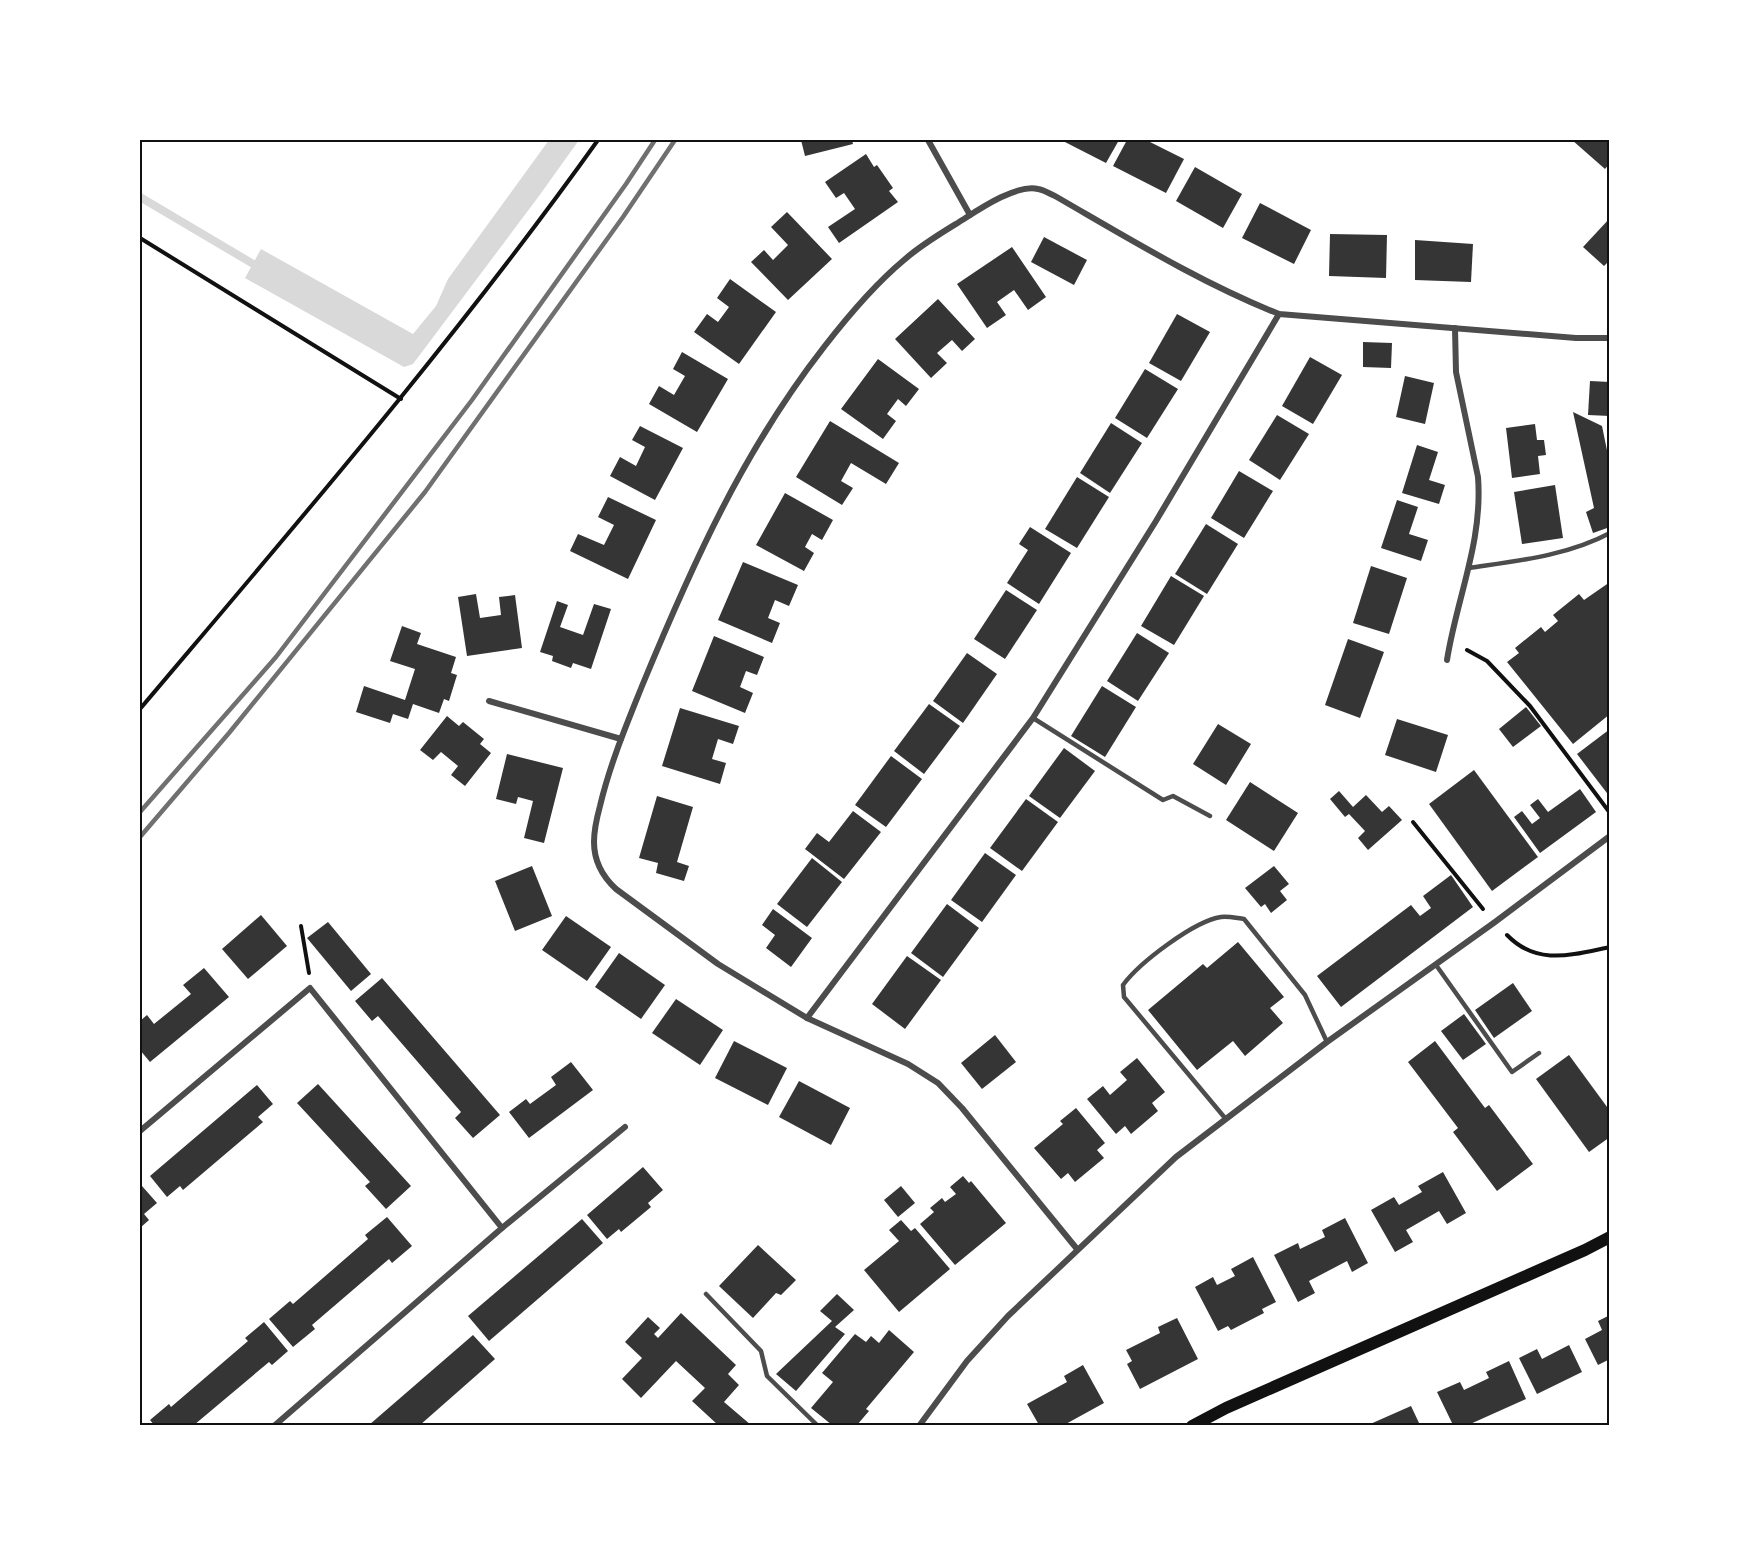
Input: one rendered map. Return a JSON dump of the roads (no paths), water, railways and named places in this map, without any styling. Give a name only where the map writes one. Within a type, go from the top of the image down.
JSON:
[{"type":"main road","points":[[1192,1425],[1610,1237]]},
{"type":"street","points":[[928,140],[970,215]]},
{"type":"street","points":[[1077,1249],[962,1108],[938,1083],[908,1064],[807,1018],[718,964],[616,890],[606,880],[600,869],[594,842],[609,771],[681,591],[740,474],[773,419],[809,367],[846,320],[904,259],[970,215],[1010,193],[1026,188],[1038,188],[1171,262],[1255,305],[1279,314],[1576,338],[1610,338]]},
{"type":"street","points":[[807,1018],[1033,718],[1156,521],[1279,314]]},
{"type":"street","points":[[1447,660],[1479,520],[1478,477],[1456,372],[1455,328]]},
{"type":"street","points":[[489,701],[621,739]]},
{"type":"street","points":[[919,1425],[968,1361],[1008,1316],[1176,1157],[1327,1042],[1436,965],[1610,836]]},
{"type":"street","points":[[140,1131],[310,988],[502,1228]]},
{"type":"street","points":[[274,1425],[502,1228],[625,1127]]},
{"type":"lane","points":[[1469,568],[1523,560],[1565,550],[1610,533]]},
{"type":"lane","points":[[1033,718],[1163,800],[1173,796],[1210,816]]},
{"type":"lane","points":[[1225,1118],[1124,997],[1123,985],[1133,972],[1200,923],[1223,916],[1244,919],[1305,995],[1327,1042]]},
{"type":"lane","points":[[1436,965],[1512,1072],[1539,1053]]},
{"type":"lane","points":[[706,1294],[761,1351],[767,1376],[818,1425]]},
{"type":"waterway","points":[[140,197],[260,268]]},
{"type":"railway","points":[[140,812],[276,657],[472,400],[655,140]]},
{"type":"railway","points":[[140,837],[229,733],[425,492],[623,217],[675,140]]}]
